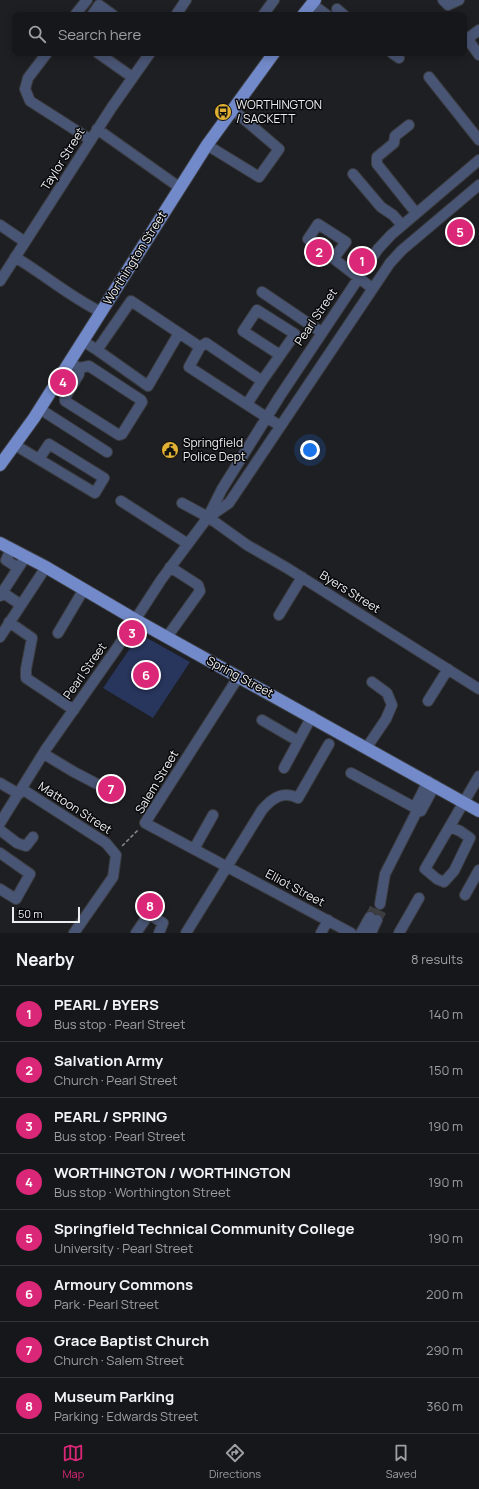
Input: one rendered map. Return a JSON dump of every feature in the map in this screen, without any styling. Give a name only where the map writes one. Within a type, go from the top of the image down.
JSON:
[{"type":"main road","points":[[305,12],[313,2]]},
{"type":"main road","name":"Worthington Street","points":[[0,465],[74,365],[83,341],[179,186],[271,56]]},
{"type":"main road","name":"Spring Street","points":[[0,544],[46,567],[136,620],[368,747],[479,811]]},
{"type":"street","points":[[77,12],[87,0]]},
{"type":"street","points":[[178,12],[186,0]]},
{"type":"street","points":[[265,12],[274,0]]},
{"type":"street","points":[[443,0],[448,5],[459,0]]},
{"type":"street","points":[[313,2],[325,12]]},
{"type":"street","points":[[94,12],[99,5],[109,12]]},
{"type":"street","points":[[479,30],[471,36],[469,41],[479,54]]},
{"type":"street","points":[[44,56],[28,78],[25,89],[30,101],[91,140]]},
{"type":"street","points":[[104,56],[132,77]]},
{"type":"street","name":"Taylor Street","points":[[0,281],[97,130],[148,56]]},
{"type":"street","points":[[429,77],[479,140]]},
{"type":"street","points":[[207,145],[259,177],[263,172],[278,149],[232,109]]},
{"type":"street","points":[[409,125],[395,136],[394,143],[377,157],[376,164],[416,213]]},
{"type":"street","points":[[97,130],[179,186]]},
{"type":"street","name":"Pearl Street","points":[[1,820],[170,567],[208,517],[222,489],[266,417],[321,332],[381,245],[402,225],[479,160]]},
{"type":"street","points":[[353,174],[381,207],[393,215],[402,225]]},
{"type":"street","name":"Pearl Street","points":[[208,517],[229,503],[390,263],[402,250],[479,185]]},
{"type":"street","points":[[0,225],[26,242]]},
{"type":"street","points":[[15,258],[32,267],[79,301],[101,312]]},
{"type":"street","points":[[334,258],[342,267],[372,288]]},
{"type":"street","points":[[262,292],[321,332]]},
{"type":"street","points":[[97,350],[131,301],[200,347]]},
{"type":"street","points":[[246,404],[295,334],[257,310],[243,331],[280,355]]},
{"type":"street","points":[[83,341],[148,386],[179,333]]},
{"type":"street","points":[[262,381],[206,343],[200,347],[189,367],[280,426]]},
{"type":"street","points":[[74,365],[89,366],[141,400],[142,402],[122,434],[119,435],[65,401],[65,398],[79,374],[74,365]]},
{"type":"street","points":[[40,409],[107,452]]},
{"type":"street","points":[[15,445],[95,493],[104,478],[49,444],[39,459]]},
{"type":"street","points":[[121,501],[188,544]]},
{"type":"street","name":"Byers Street","points":[[182,503],[208,517],[240,541],[302,577],[479,688]]},
{"type":"street","points":[[11,549],[6,560],[18,568]]},
{"type":"street","points":[[21,605],[1,594],[26,556]]},
{"type":"street","points":[[0,637],[46,567]]},
{"type":"street","points":[[167,637],[200,591],[198,585],[170,567]]},
{"type":"street","points":[[279,615],[302,577]]},
{"type":"street","points":[[58,633],[84,589]]},
{"type":"street","points":[[10,622],[32,638],[26,669],[26,678],[74,710]]},
{"type":"street","points":[[428,701],[448,669]]},
{"type":"street","name":"Salem Street","points":[[227,867],[146,822],[239,676]]},
{"type":"street","points":[[368,747],[386,719],[392,705],[387,693],[372,682]]},
{"type":"street","points":[[284,768],[312,716]]},
{"type":"street","points":[[262,720],[298,740]]},
{"type":"street","points":[[187,932],[269,802],[282,795],[289,794],[298,798],[329,744]]},
{"type":"street","points":[[44,754],[97,784]]},
{"type":"street","points":[[351,773],[418,809]]},
{"type":"street","points":[[450,826],[470,838],[454,871],[444,882],[437,879],[426,869],[463,802],[479,776]]},
{"type":"street","name":"Mattoon Street","points":[[0,783],[20,792],[106,844],[114,853],[116,858],[113,877],[74,933]]},
{"type":"street","points":[[380,906],[385,874],[431,783]]},
{"type":"street","points":[[194,849],[212,815]]},
{"type":"street","points":[[0,830],[17,843],[26,846],[33,837]]},
{"type":"street","points":[[0,853],[30,874],[16,899],[0,889]]},
{"type":"street","name":"Elliot Street","points":[[227,867],[351,933]]},
{"type":"street","points":[[464,896],[479,870]]},
{"type":"street","points":[[399,933],[419,898]]},
{"type":"street","points":[[136,933],[149,914],[163,923],[159,933]]},
{"type":"street","points":[[361,933],[373,919],[371,933]]},
{"type":"street","points":[[321,933],[328,920]]},
{"type":"path","points":[[114,853],[146,822]]},
{"type":"shaded area","points":[[137,638],[147,638],[190,662],[153,718],[103,688]]},
{"type":"tunnel","points":[[370,917],[376,905]]},
{"type":"tunnel","points":[[377,920],[383,908]]},
{"type":"place","name":"WORTHINGTON / SACKETT","points":[[223,112]]},
{"type":"place","name":"Springfield Technical Community College","points":[[460,232]]},
{"type":"place","name":"Salvation Army","points":[[319,252]]},
{"type":"place","name":"PEARL / BYERS","points":[[362,261]]},
{"type":"place","name":"WORTHINGTON / WORTHINGTON","points":[[63,382]]},
{"type":"place","name":"Springfield Police Dept","points":[[170,450]]},
{"type":"place","name":"PEARL / SPRING","points":[[132,633]]},
{"type":"place","name":"Armoury Commons","points":[[146,675]]},
{"type":"place","name":"Grace Baptist Church","points":[[111,789]]},
{"type":"place","name":"Museum Parking","points":[[150,906]]}]
